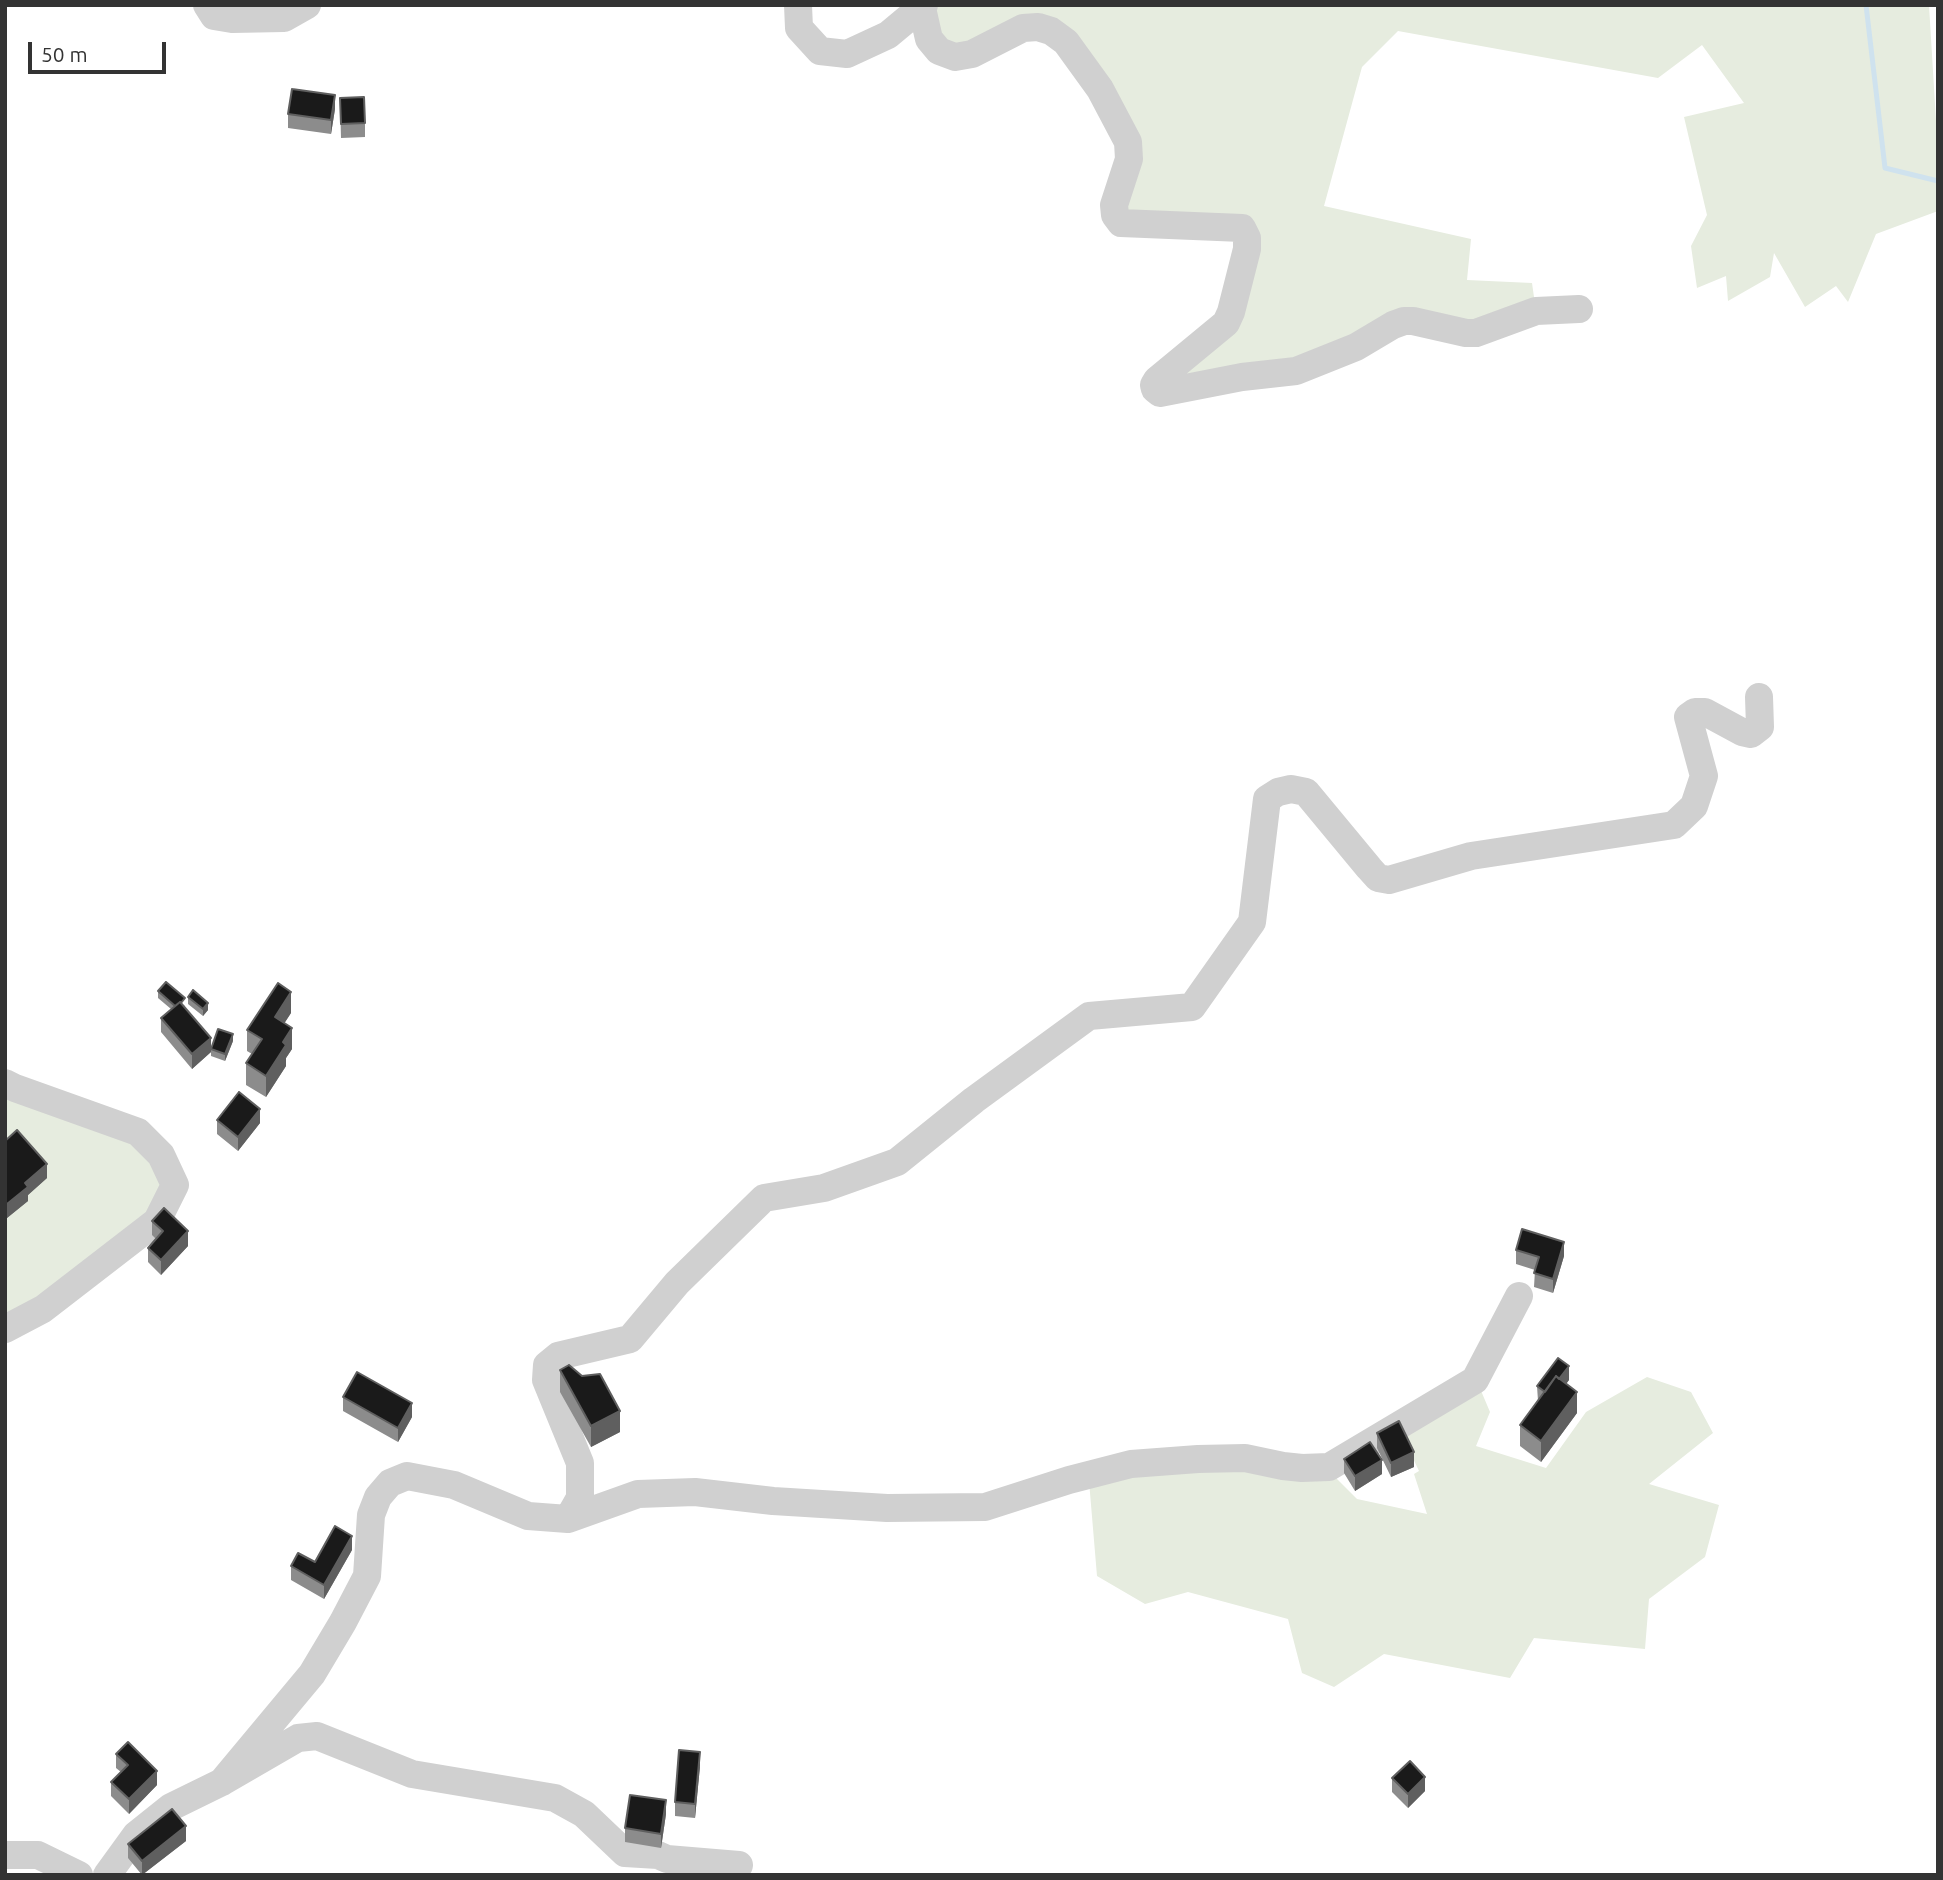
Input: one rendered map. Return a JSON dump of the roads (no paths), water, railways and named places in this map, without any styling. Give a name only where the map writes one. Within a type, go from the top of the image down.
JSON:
[{"type":"street","points":[[207,5],[214,16],[232,19],[284,18],[307,5]]},
{"type":"street","points":[[799,5],[799,28],[820,51],[847,54],[888,35],[923,6],[929,39],[939,51],[955,57],[972,54],[1023,28],[1038,27],[1051,31],[1066,42],[1100,89],[1128,142],[1129,159],[1114,205],[1115,215],[1121,223],[1242,228],[1247,239],[1247,249],[1226,324],[1157,380],[1154,385],[1160,393],[1242,377],[1296,371],[1356,347],[1404,321],[1476,333],[1536,311],[1578,309]]},
{"type":"street","points":[[568,1519],[580,1498],[580,1463],[545,1380],[547,1365],[558,1356],[630,1339],[677,1283],[764,1198],[824,1188],[897,1162],[974,1100],[1089,1016],[1192,1007],[1252,922],[1268,799],[1278,792],[1291,789],[1306,792],[1378,878],[1389,880],[1471,856],[1674,825],[1694,806],[1704,776],[1688,717],[1695,712],[1705,712],[1751,734],[1760,727],[1759,697]]},
{"type":"street","points":[[5,1083],[138,1132],[161,1155],[174,1185],[157,1221],[43,1309],[5,1329]]},
{"type":"street","points":[[222,1782],[312,1674],[344,1622],[367,1576],[371,1515],[378,1497],[390,1483],[407,1476],[454,1485],[528,1516],[568,1519],[638,1494],[695,1492],[773,1501],[887,1507],[985,1507],[1069,1480],[1131,1464],[1245,1458],[1283,1466],[1329,1467],[1475,1380],[1520,1296]]},
{"type":"street","points":[[107,1875],[136,1835],[171,1807],[222,1782],[298,1738],[317,1736],[412,1774],[555,1798],[584,1814],[625,1853],[739,1864]]},
{"type":"street","points":[[5,1856],[38,1855],[79,1875]]},
{"type":"waterway","points":[[1866,5],[1885,168],[1938,181]]}]
